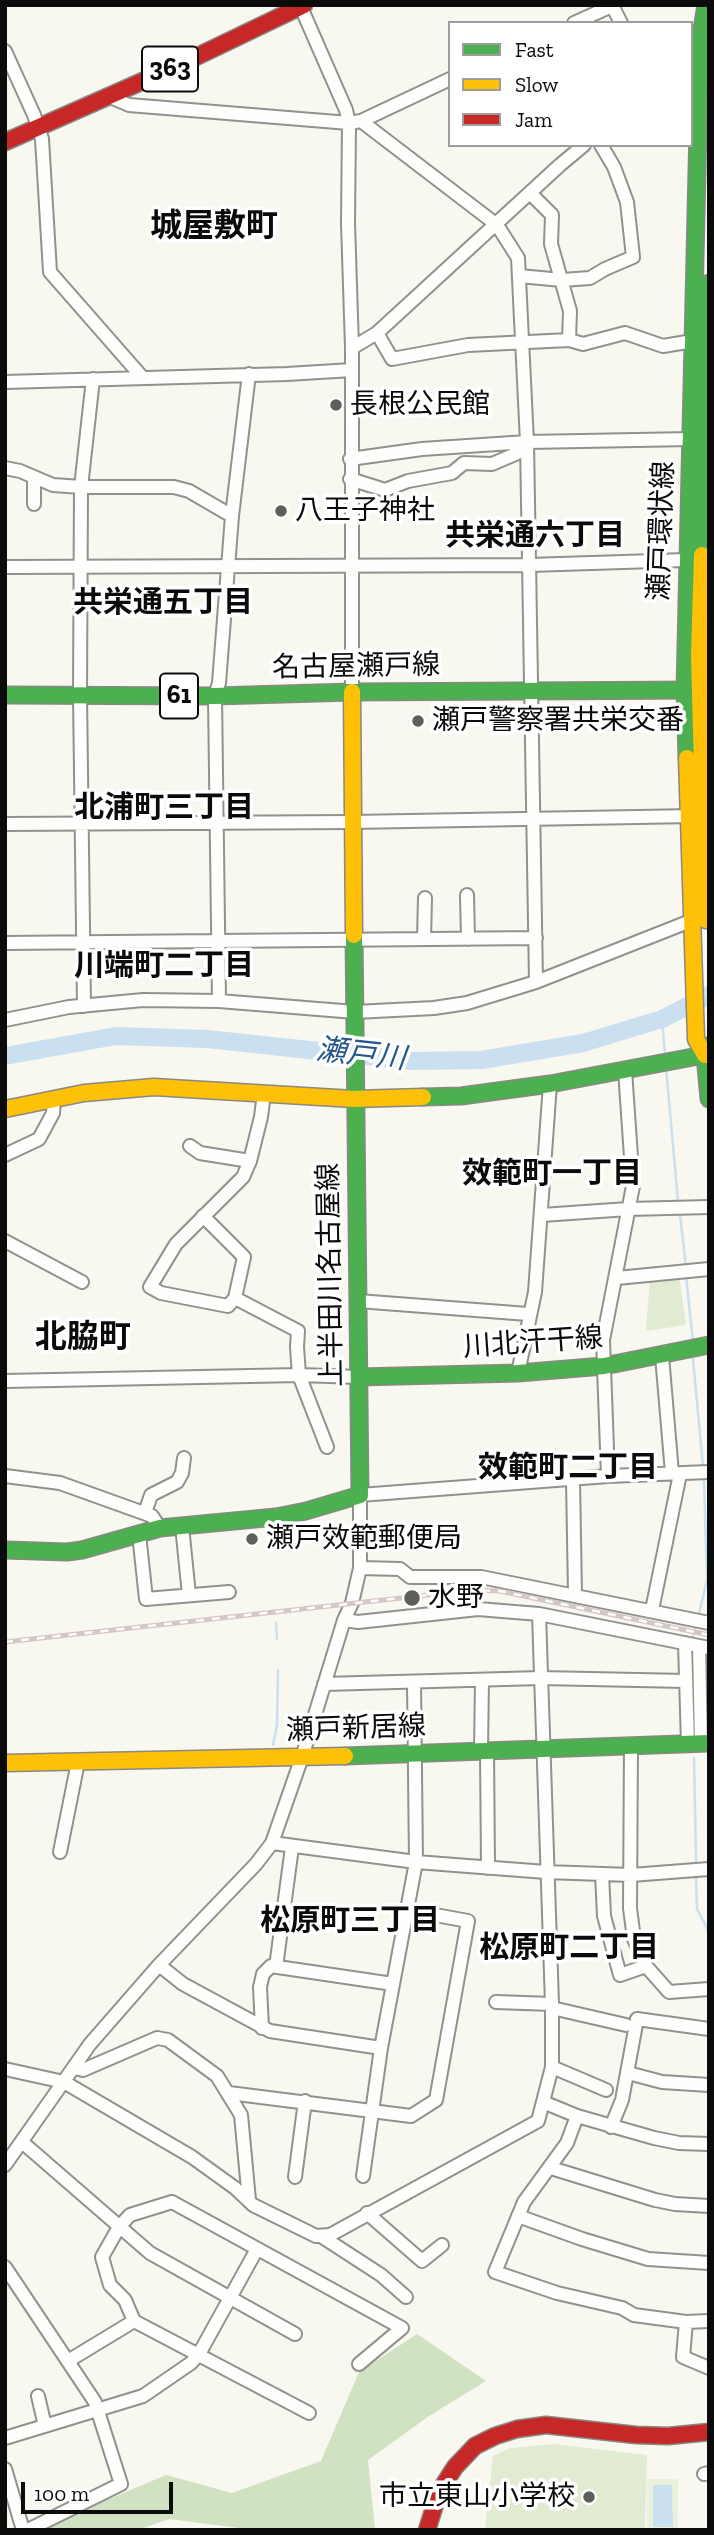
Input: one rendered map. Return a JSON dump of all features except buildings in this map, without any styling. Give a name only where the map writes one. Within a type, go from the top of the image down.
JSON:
[{"type":"main road","name":"瀬戸環状線","points":[[702,439],[693,341],[700,43],[706,5]]},
{"type":"main road","name":"363","points":[[5,142],[110,97],[301,6]]},
{"type":"main road","name":"瀬戸環状線","points":[[709,283],[702,439],[698,690],[703,914],[709,1022]]},
{"type":"main road","name":"名古屋瀬戸線","points":[[5,695],[215,696],[352,692],[698,690]]},
{"type":"main road","name":"上半田川名古屋線","points":[[352,692],[360,1495]]},
{"type":"main road","name":"瀬戸環状線","points":[[703,914],[696,1039],[707,1055]]},
{"type":"main road","name":"瀬戸環状線","points":[[709,1038],[709,1099]]},
{"type":"main road","points":[[5,1110],[84,1093],[154,1087],[354,1099],[461,1096],[550,1084],[707,1055]]},
{"type":"main road","name":"川北汗干線","points":[[359,1377],[518,1373],[604,1366],[709,1345]]},
{"type":"main road","points":[[5,1550],[67,1552],[160,1528],[306,1511],[360,1495]]},
{"type":"main road","name":"瀬戸新居線","points":[[5,1763],[302,1757],[699,1744]]},
{"type":"main road","points":[[427,2530],[439,2492],[455,2467],[475,2446],[517,2428],[546,2425],[636,2435],[708,2435]]},
{"type":"street","points":[[578,21],[612,5],[620,21]]},
{"type":"street","points":[[301,6],[346,110],[355,122],[497,225],[518,258],[527,446],[536,982]]},
{"type":"street","points":[[5,51],[38,127],[43,157],[50,272],[142,377]]},
{"type":"street","points":[[110,97],[129,105],[355,122],[448,80]]},
{"type":"street","points":[[352,692],[352,348],[348,223],[355,122]]},
{"type":"street","points":[[352,348],[377,333],[582,147]]},
{"type":"street","points":[[519,276],[562,280],[590,278],[633,257],[627,201],[614,167],[602,147]]},
{"type":"street","points":[[530,193],[552,215],[551,244],[570,310],[569,340]]},
{"type":"street","points":[[377,333],[392,359],[468,345],[569,340],[583,344],[625,334],[663,346],[693,341]]},
{"type":"street","points":[[5,382],[352,370]]},
{"type":"street","points":[[219,1001],[215,696],[219,684],[232,516],[249,374]]},
{"type":"street","points":[[84,1006],[80,694],[81,487],[93,379]]},
{"type":"street","points":[[351,459],[422,449],[702,439]]},
{"type":"street","points":[[350,479],[385,490],[408,481],[452,473],[464,463],[492,464],[527,446]]},
{"type":"street","points":[[5,468],[53,485],[174,487],[189,491],[232,516]]},
{"type":"street","points":[[34,477],[34,504]]},
{"type":"street","points":[[5,567],[529,565],[699,560]]},
{"type":"street","points":[[5,824],[700,817]]},
{"type":"street","points":[[467,895],[468,939]]},
{"type":"street","points":[[424,939],[425,898]]},
{"type":"street","points":[[5,1020],[29,1014],[143,999],[219,1001],[355,1012],[467,1003],[536,982],[703,914]]},
{"type":"street","points":[[5,943],[536,938]]},
{"type":"street","points":[[608,1476],[603,1340],[633,1186],[625,1070]]},
{"type":"street","points":[[518,1373],[528,1314],[535,1292],[550,1084]]},
{"type":"street","points":[[203,1216],[244,1257],[235,1298],[228,1306],[161,1293],[150,1287],[176,1244],[203,1216],[243,1177],[250,1161],[261,1117],[264,1093]]},
{"type":"street","points":[[5,1154],[39,1139],[53,1113],[54,1099]]},
{"type":"street","points":[[190,1146],[200,1153],[250,1161]]},
{"type":"street","points":[[542,1215],[709,1207]]},
{"type":"street","points":[[5,1241],[82,1282]]},
{"type":"street","points":[[617,1278],[709,1269]]},
{"type":"street","points":[[235,1298],[298,1331],[299,1375],[327,1447]]},
{"type":"street","points":[[358,1301],[528,1314]]},
{"type":"street","points":[[652,1610],[676,1474],[662,1356]]},
{"type":"street","points":[[5,1381],[299,1375],[359,1377]]},
{"type":"street","points":[[145,1513],[151,1495],[177,1482],[182,1473],[184,1458]]},
{"type":"street","points":[[5,2165],[90,2044],[159,1965],[256,1864],[272,1843],[350,1608],[360,1568],[360,1495],[608,1476],[709,1472]]},
{"type":"street","points":[[5,1476],[60,1483],[152,1516],[160,1528]]},
{"type":"street","points":[[573,1480],[575,1594]]},
{"type":"street","points":[[182,1526],[189,1595]]},
{"type":"street","points":[[139,1534],[146,1599],[229,1592]]},
{"type":"street","points":[[360,1568],[400,1569],[410,1577],[481,1577],[701,1621]]},
{"type":"street","points":[[344,1620],[358,1622],[478,1609],[539,1614],[695,1645]]},
{"type":"street","points":[[5,2069],[64,2082],[192,2157],[253,2205],[316,2236],[330,2235],[538,2121],[552,2067],[539,1614]]},
{"type":"street","points":[[695,1645],[686,1681],[699,1744]]},
{"type":"street","points":[[695,1645],[699,1744]]},
{"type":"street","points":[[324,1684],[541,1678],[686,1681]]},
{"type":"street","points":[[482,1680],[488,1868]]},
{"type":"street","points":[[363,2176],[381,2048],[416,1862],[414,1682]]},
{"type":"street","points":[[631,1746],[630,1908],[634,1938],[646,1966],[669,1992],[709,1989]]},
{"type":"street","points":[[60,1852],[78,1762]]},
{"type":"street","points":[[272,1843],[416,1862],[546,1872],[631,1875],[709,1869]]},
{"type":"street","points":[[276,1967],[292,1847]]},
{"type":"street","points":[[602,1874],[604,1916],[620,1975],[646,1966]]},
{"type":"street","points":[[229,2093],[411,2116],[436,2100],[468,1921],[408,1910]]},
{"type":"street","points":[[159,1965],[183,1984],[270,2031],[381,2048]]},
{"type":"street","points":[[262,2028],[260,1987],[263,1974],[271,1966],[393,1984]]},
{"type":"street","points":[[496,2002],[552,2006],[626,2025]]},
{"type":"street","points":[[611,2127],[622,2100],[637,2019],[709,2029]]},
{"type":"street","points":[[74,2068],[83,2070],[157,2038],[168,2040],[217,2076],[241,2115],[249,2200]]},
{"type":"street","points":[[552,2067],[606,2090]]},
{"type":"street","points":[[628,2073],[662,2081],[709,2085]]},
{"type":"street","points":[[295,2177],[304,2101]]},
{"type":"street","points":[[543,2102],[611,2127],[679,2143],[709,2144]]},
{"type":"street","points":[[577,2116],[567,2143],[524,2202],[495,2272],[557,2293],[622,2308],[634,2315],[686,2322],[709,2321]]},
{"type":"street","points":[[22,2142],[150,2253],[295,2334]]},
{"type":"street","points":[[551,2168],[655,2200],[709,2206]]},
{"type":"street","points":[[309,2413],[134,2321],[125,2300],[110,2286],[102,2257],[119,2227],[130,2215],[172,2202],[402,2328],[359,2364]]},
{"type":"street","points":[[368,2213],[422,2261],[442,2245]]},
{"type":"street","points":[[518,2216],[641,2257],[709,2263]]},
{"type":"street","points":[[321,2236],[381,2275],[405,2297]]},
{"type":"street","points":[[5,2438],[143,2396],[191,2363],[199,2354],[257,2249]]},
{"type":"street","points":[[5,2267],[99,2409],[121,2484],[28,2530]]},
{"type":"street","points":[[68,2361],[134,2321]]},
{"type":"street","points":[[686,2322],[683,2357],[709,2368]]},
{"type":"street","points":[[38,2396],[45,2426]]},
{"type":"street","points":[[5,2469],[10,2505],[23,2530]]},
{"type":"green space","points":[[679,1275],[686,1325],[646,1331],[650,1279]]},
{"type":"green space","points":[[417,2334],[486,2381],[429,2416],[368,2460],[375,2530],[254,2530],[169,2519],[138,2530],[36,2530],[166,2475],[232,2493],[321,2461],[359,2372]]},
{"type":"green space","points":[[554,2444],[647,2455],[645,2530],[485,2530],[493,2456],[510,2448]]},
{"type":"green space","points":[[647,2479],[678,2479],[678,2530],[647,2530]]},
{"type":"water","points":[[653,2485],[672,2485],[673,2527],[653,2527]]},
{"type":"waterway","name":"瀬戸川","points":[[5,1056],[116,1036],[207,1039],[412,1061],[481,1060],[583,1043],[662,1019],[709,995]]},
{"type":"waterway","points":[[662,1019],[665,1054]]},
{"type":"waterway","points":[[666,1068],[678,1201]]},
{"type":"waterway","points":[[680,1215],[686,1266]]},
{"type":"waterway","points":[[686,1276],[693,1342]]},
{"type":"waterway","points":[[693,1359],[703,1467]]},
{"type":"waterway","points":[[698,1617],[707,1580],[704,1480]]},
{"type":"waterway","points":[[276,1623],[277,1639]]},
{"type":"waterway","points":[[692,1641],[696,1623]]},
{"type":"waterway","points":[[692,1647],[694,1732]]},
{"type":"waterway","points":[[273,1745],[277,1725],[278,1670]]},
{"type":"waterway","points":[[694,1758],[696,1861]]},
{"type":"waterway","points":[[696,1876],[697,1909],[709,1932]]},
{"type":"railway","points":[[5,1642],[473,1590],[500,1591],[709,1635]]},
{"type":"traffic: fast","points":[[687,758],[685,690],[700,42],[706,5]]},
{"type":"traffic: fast","points":[[702,555],[709,283]]},
{"type":"traffic: fast","points":[[5,695],[215,696],[352,692],[697,690]]},
{"type":"traffic: fast","points":[[5,1550],[82,1550],[160,1528],[276,1517],[360,1495],[354,935]]},
{"type":"traffic: fast","points":[[707,1046],[705,1055],[709,1099]]},
{"type":"traffic: fast","points":[[423,1097],[461,1096],[550,1084],[709,1054]]},
{"type":"traffic: fast","points":[[359,1377],[518,1373],[604,1366],[709,1345]]},
{"type":"traffic: fast","points":[[345,1756],[709,1743]]},
{"type":"traffic: slow","points":[[702,555],[699,655],[706,920]]},
{"type":"traffic: slow","points":[[352,692],[354,935]]},
{"type":"traffic: slow","points":[[687,758],[696,1039],[705,1055]]},
{"type":"traffic: slow","points":[[5,1109],[84,1093],[154,1087],[354,1099],[423,1097]]},
{"type":"traffic: slow","points":[[5,1763],[345,1756]]},
{"type":"traffic: jam","points":[[5,142],[177,66],[304,5]]},
{"type":"traffic: jam","points":[[427,2530],[439,2492],[455,2467],[475,2446],[495,2436],[517,2429],[546,2425],[636,2435],[668,2436],[709,2432]]},
{"type":"place","name":"長根公民館","points":[[336,405]]},
{"type":"place","name":"八王子神社","points":[[281,511]]},
{"type":"place","name":"瀬戸警察署共栄交番","points":[[418,721]]},
{"type":"place","name":"瀬戸效範郵便局","points":[[252,1539]]},
{"type":"place","name":"水野","points":[[412,1598]]},
{"type":"place","name":"市立東山小学校","points":[[589,2497]]},
{"type":"district","name":"城屋敷町","points":[[214,227]]},
{"type":"district","name":"共栄通六丁目","points":[[535,536]]},
{"type":"district","name":"共栄通五丁目","points":[[163,603]]},
{"type":"district","name":"北浦町三丁目","points":[[164,808]]},
{"type":"district","name":"川端町二丁目","points":[[164,966]]},
{"type":"district","name":"效範町一丁目","points":[[552,1174]]},
{"type":"district","name":"北脇町","points":[[83,1338]]},
{"type":"district","name":"效範町二丁目","points":[[568,1468]]},
{"type":"district","name":"松原町三丁目","points":[[350,1921]]},
{"type":"district","name":"松原町二丁目","points":[[569,1948]]}]
